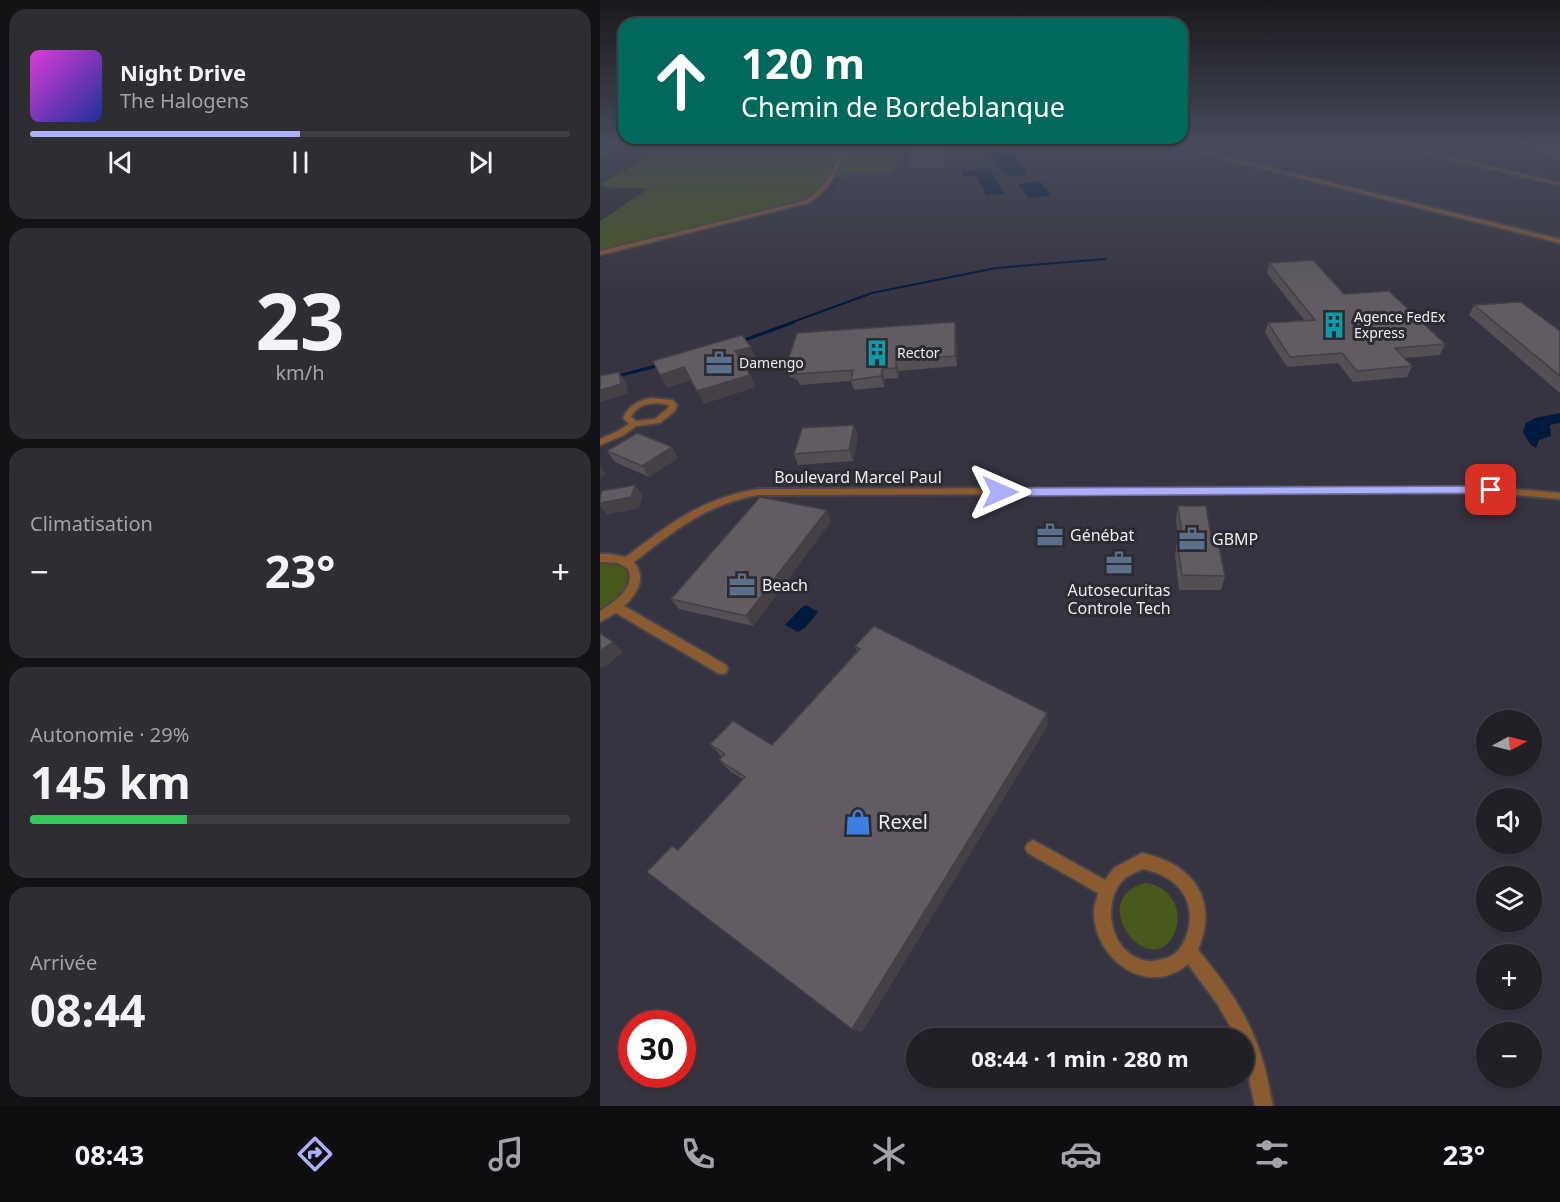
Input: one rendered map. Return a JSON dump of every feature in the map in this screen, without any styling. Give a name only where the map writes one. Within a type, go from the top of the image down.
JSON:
[{"type":"street","points":[[600,254],[806,202],[817,196]]},
{"type":"street","points":[[1378,196],[1560,241]]},
{"type":"street","points":[[600,442],[634,424],[649,424],[661,419],[669,414],[673,405],[670,402],[659,400],[636,406],[627,417],[629,422],[634,424]]},
{"type":"street","name":"Boulevard Marcel Paul","points":[[628,561],[704,507],[725,497],[758,492],[1497,490],[1560,496]]},
{"type":"street","points":[[600,558],[617,558],[628,561],[634,567],[636,576],[634,586],[616,607],[600,617]]},
{"type":"street","points":[[616,607],[722,669]]},
{"type":"street","points":[[1033,848],[1106,889]]},
{"type":"street","points":[[1142,861],[1158,862],[1173,870],[1186,882],[1194,898],[1198,916],[1196,935],[1189,952],[1177,963],[1163,970],[1147,970],[1131,964],[1118,954],[1107,939],[1102,922],[1102,904],[1106,889],[1114,875],[1127,865],[1142,861]]},
{"type":"street","points":[[1189,952],[1212,980],[1251,1050],[1264,1106]]},
{"type":"shaded area","points":[[826,196],[1560,196],[1560,1106],[600,1106],[600,259],[629,249],[807,206]]},
{"type":"green space","points":[[638,196],[813,196],[807,200],[776,210],[600,252],[600,221]]},
{"type":"green space","points":[[600,562],[618,564],[625,567],[631,575],[627,591],[600,614]]},
{"type":"green space","points":[[1146,883],[1155,885],[1168,894],[1176,908],[1178,916],[1174,934],[1163,947],[1151,949],[1138,944],[1127,933],[1121,919],[1120,904],[1128,892]]},
{"type":"water","points":[[1027,196],[1051,196],[1029,198]]},
{"type":"water","points":[[1560,413],[1560,423],[1550,425],[1551,436],[1539,440],[1536,448],[1530,444],[1523,432],[1526,423],[1535,418]]},
{"type":"water","points":[[806,605],[818,612],[805,628],[798,632],[785,625],[801,608]]},
{"type":"building","points":[[1313,260],[1344,294],[1389,291],[1445,344],[1395,348],[1412,366],[1357,371],[1342,353],[1290,357],[1268,323],[1315,320],[1269,263]]},
{"type":"building","points":[[1521,302],[1560,331],[1560,376],[1474,305]]},
{"type":"building","name":"Rector","points":[[955,322],[955,356],[896,360],[896,368],[882,369],[881,376],[851,380],[853,370],[796,374],[797,370],[786,366],[797,333]]},
{"type":"building","points":[[742,335],[751,347],[735,351],[750,375],[697,391],[684,367],[660,375],[653,361]]},
{"type":"building","points":[[619,372],[621,384],[600,390],[600,376]]},
{"type":"building","points":[[854,425],[849,450],[794,454],[802,428]]},
{"type":"building","points":[[637,433],[672,447],[642,466],[607,451]]},
{"type":"building","points":[[635,485],[631,497],[600,503],[602,491]]},
{"type":"building","name":"Beach","points":[[760,497],[827,510],[746,616],[671,599]]},
{"type":"building","name":"GBMP","points":[[1178,506],[1206,506],[1212,542],[1218,542],[1225,576],[1182,575],[1177,541],[1183,541]]},
{"type":"building","name":"Rexel","points":[[874,626],[1047,713],[852,1029],[647,872],[672,846],[678,850],[745,777],[719,760],[725,754],[710,744],[733,721],[772,745],[860,649],[855,646]]},
{"type":"building","points":[[600,633],[613,642],[600,651]]},
{"type":"waterway","points":[[790,323],[872,293],[996,268],[1106,259]]},
{"type":"waterway","points":[[742,341],[794,322]]},
{"type":"waterway","points":[[618,376],[660,365]]},
{"type":"place","name":"Agence FedEx Express","points":[[1334,325]]},
{"type":"place","name":"Rector","points":[[877,353]]},
{"type":"place","name":"Damengo","points":[[719,363]]},
{"type":"place","name":"Génébat","points":[[1050,535]]},
{"type":"place","name":"GBMP","points":[[1192,539]]},
{"type":"place","name":"Autosecuritas Controle Tech","points":[[1119,563]]},
{"type":"place","name":"Beach","points":[[742,585]]},
{"type":"place","name":"Rexel","points":[[858,822]]},
{"type":"route","points":[[1000,492],[1491,490]]}]
